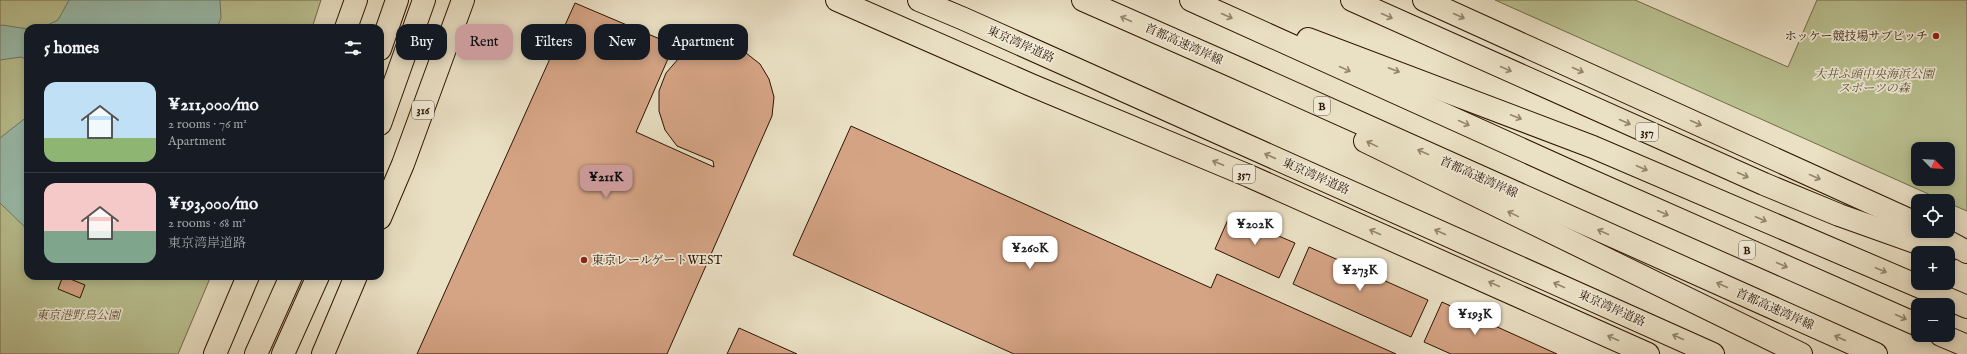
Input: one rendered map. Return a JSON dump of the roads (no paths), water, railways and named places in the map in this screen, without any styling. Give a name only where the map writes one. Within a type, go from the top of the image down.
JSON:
[{"type":"main road","points":[[347,24],[356,0]]},
{"type":"main road","points":[[384,37],[396,0]]},
{"type":"main road","points":[[384,113],[424,0]]},
{"type":"main road","name":"316","points":[[384,209],[403,164],[463,0]]},
{"type":"main road","name":"357","points":[[836,0],[1249,176],[1648,354]]},
{"type":"main road","name":"東京湾岸道路","points":[[919,0],[1713,354]]},
{"type":"main road","name":"首都高速湾岸線","points":[[1082,0],[1233,66],[1876,354]]},
{"type":"main road","name":"B","points":[[1191,0],[1576,174],[1911,322]]},
{"type":"main road","name":"357","points":[[1352,0],[1764,184],[1839,215],[1927,246]]},
{"type":"main road","name":"357","points":[[1424,0],[1911,221]]},
{"type":"main road","points":[[1264,32],[1314,40],[1593,147],[1967,307]]},
{"type":"main road","points":[[1233,66],[1266,93],[1801,354]]},
{"type":"main road","points":[[1942,238],[1967,252]]},
{"type":"main road","name":"357","points":[[1955,256],[1967,260]]},
{"type":"main road","points":[[215,354],[246,280]]},
{"type":"main road","points":[[256,354],[289,280]]},
{"type":"main road","points":[[283,354],[316,280]]},
{"type":"main road","points":[[323,354],[354,280]]},
{"type":"main road","points":[[1955,341],[1967,346]]},
{"type":"place","name":"ホッケー競技場サブピッチ","points":[[1936,36]]},
{"type":"place","name":"東京レールゲートWEST","points":[[584,260]]},
{"type":"park label","name":"大井ふ頭中央海浜公園 スポーツの森","points":[[1874,81]]},
{"type":"park label","name":"東京港野鳥公園","points":[[78,315]]}]
